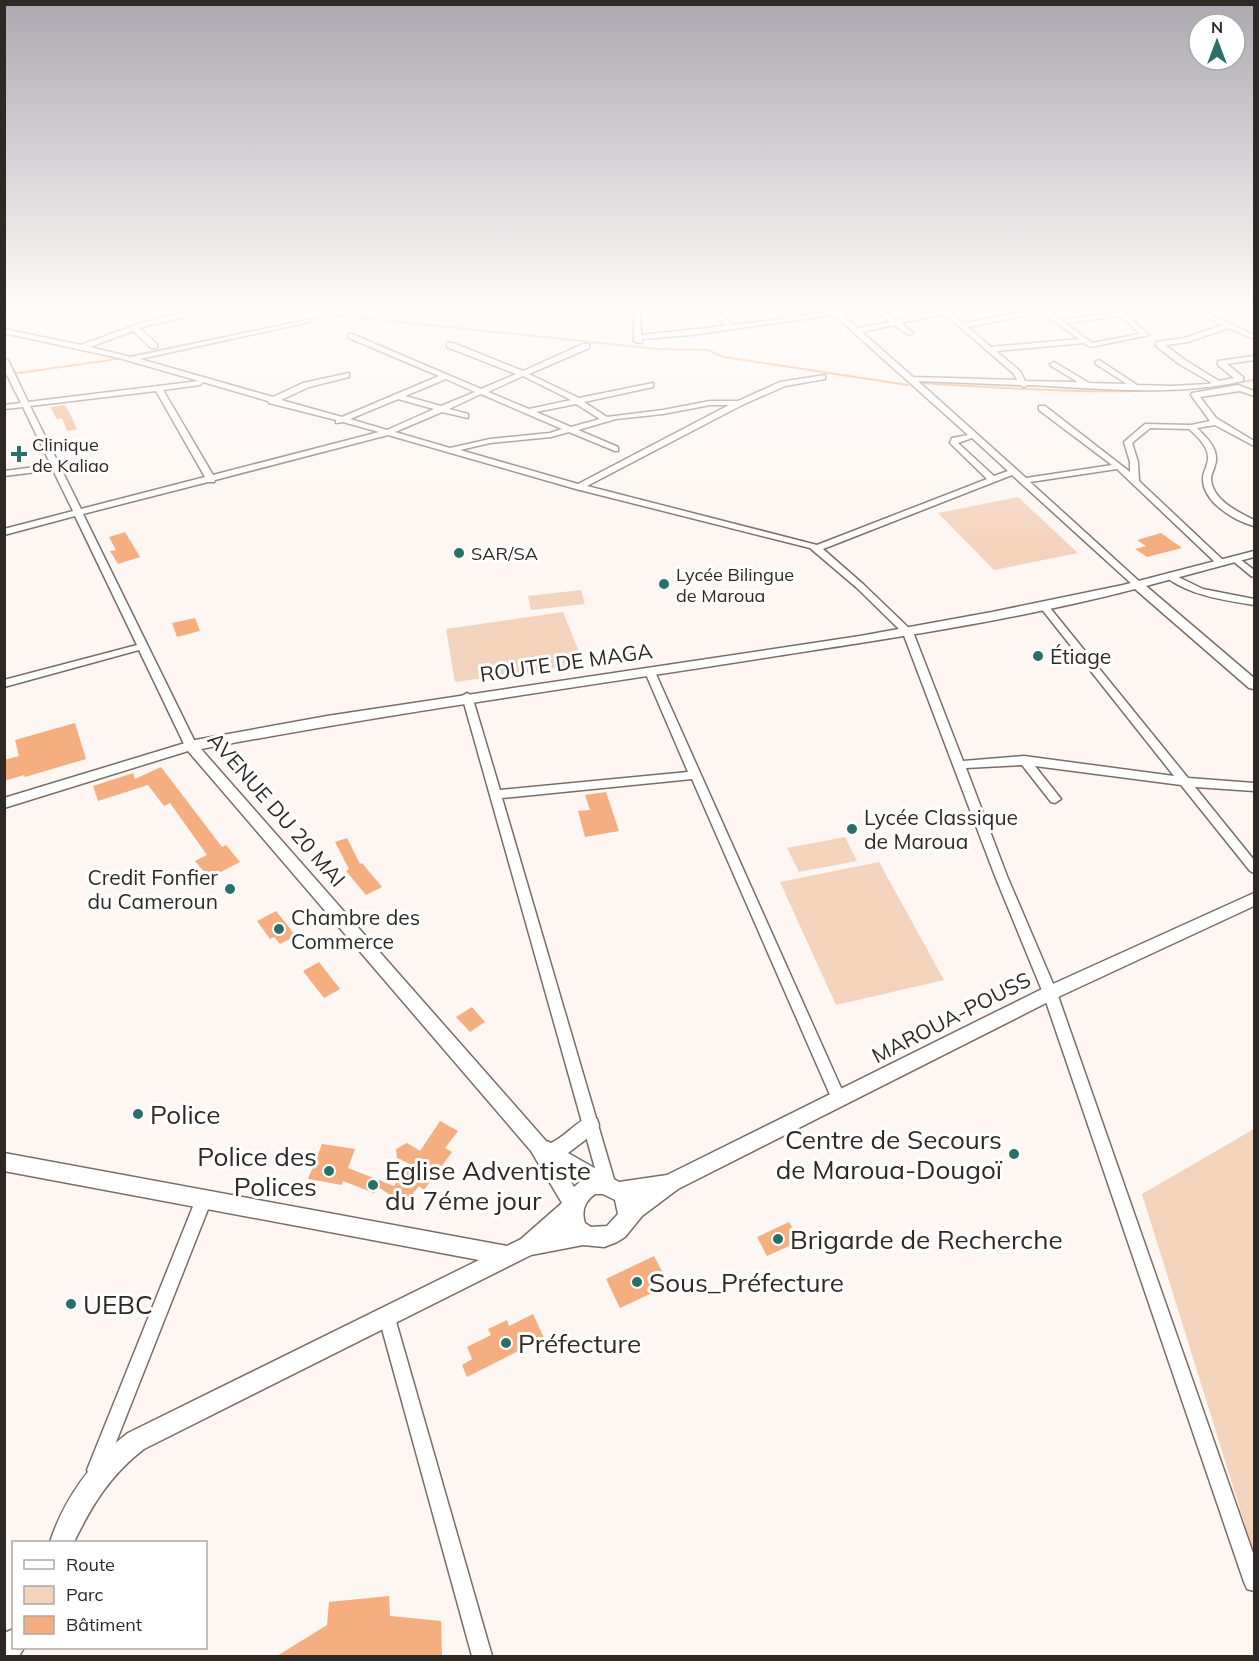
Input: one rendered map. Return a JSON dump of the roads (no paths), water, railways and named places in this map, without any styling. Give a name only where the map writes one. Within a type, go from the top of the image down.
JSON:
[{"type":"main road","name":"ROUTE DE MAGA","points":[[4,803],[191,746],[467,696],[650,672],[908,633],[1137,584],[1254,554]]},
{"type":"main road","points":[[1137,584],[1254,685]]},
{"type":"main road","name":"AVENUE DU 20 MAI","points":[[191,746],[544,1149]]},
{"type":"main road","name":"MAROUA-POUSS","points":[[671,1183],[1050,993],[1254,899]]},
{"type":"main road","points":[[544,1149],[569,1144],[590,1125]]},
{"type":"main road","points":[[528,1246],[586,1235],[599,1238],[613,1236],[623,1227],[628,1215],[627,1201],[611,1188],[544,1149]]},
{"type":"main road","points":[[544,1149],[573,1206],[573,1220],[586,1235]]},
{"type":"main road","points":[[4,1162],[508,1256]]},
{"type":"main road","points":[[62,1541],[92,1482],[121,1451],[136,1441],[528,1246],[573,1206],[579,1194],[588,1188],[671,1183]]},
{"type":"main road","points":[[628,1215],[671,1183]]},
{"type":"street","name":"AVENUE DU 20 MAI","points":[[17,387],[191,746]]},
{"type":"street","points":[[4,406],[170,387]]},
{"type":"street","points":[[222,387],[579,487],[818,548],[908,633],[1050,993],[1254,1582]]},
{"type":"street","points":[[272,401],[305,387]]},
{"type":"street","points":[[339,421],[420,387]]},
{"type":"street","points":[[473,387],[573,428],[615,449]]},
{"type":"street","points":[[4,532],[387,433],[495,387]]},
{"type":"street","points":[[551,387],[577,399],[605,419]]},
{"type":"street","points":[[532,411],[577,399],[642,387]]},
{"type":"street","points":[[579,487],[777,387]]},
{"type":"street","points":[[922,387],[972,436],[1137,584]]},
{"type":"street","points":[[1074,387],[1185,387]]},
{"type":"street","points":[[1254,394],[1240,387],[1195,394],[1216,422],[1254,444]]},
{"type":"street","points":[[158,388],[212,480]]},
{"type":"street","points":[[397,396],[465,416]]},
{"type":"street","points":[[446,450],[490,441],[545,436],[605,419],[673,411],[710,403],[739,404]]},
{"type":"street","points":[[1042,408],[1119,466],[1221,563]]},
{"type":"street","points":[[1135,482],[1134,462],[1128,441],[1148,426],[1191,427],[1216,422]]},
{"type":"street","points":[[1191,427],[1206,444],[1212,456],[1206,480],[1215,498],[1234,513],[1254,523]]},
{"type":"street","points":[[972,436],[953,441],[993,480]]},
{"type":"street","points":[[1023,481],[1119,466]]},
{"type":"street","points":[[4,474],[57,467]]},
{"type":"street","points":[[818,548],[1013,472]]},
{"type":"street","points":[[1236,560],[1254,574]]},
{"type":"street","points":[[1170,576],[1182,586],[1194,591],[1254,602]]},
{"type":"street","points":[[1043,605],[1254,868]]},
{"type":"street","points":[[4,684],[143,646]]},
{"type":"street","points":[[650,672],[839,1099]]},
{"type":"street","points":[[467,696],[590,1125],[611,1188]]},
{"type":"street","points":[[959,765],[1024,760],[1184,781],[1254,787]]},
{"type":"street","points":[[1024,760],[1054,799]]},
{"type":"street","points":[[494,795],[694,775]]},
{"type":"street","points":[[92,1482],[204,1198]]},
{"type":"street","points":[[387,1318],[482,1656]]},
{"type":"waterway","points":[[984,387],[1088,391],[1205,387]]},
{"type":"place","name":"Clinique de Kaliao","points":[[19,454]]},
{"type":"place","name":"SAR/SA","points":[[459,553]]},
{"type":"place","name":"Lycée Bilingue de Maroua","points":[[664,584]]},
{"type":"place","name":"Étiage","points":[[1038,656]]},
{"type":"place","name":"Lycée Classique de Maroua","points":[[852,829]]},
{"type":"place","name":"Credit Fonfier du Cameroun","points":[[230,889]]},
{"type":"place","name":"Chambre des Commerce","points":[[279,929]]},
{"type":"place","name":"Police","points":[[138,1114]]},
{"type":"place","name":"Centre de Secours de Maroua-Dougoï","points":[[1014,1154]]},
{"type":"place","name":"Police des Polices","points":[[329,1171]]},
{"type":"place","name":"Eglise Adventiste du 7éme jour","points":[[373,1185]]},
{"type":"place","name":"Brigarde de Recherche","points":[[778,1239]]},
{"type":"place","name":"Sous_Préfecture","points":[[637,1282]]},
{"type":"place","name":"UEBC","points":[[71,1304]]},
{"type":"place","name":"Préfecture","points":[[506,1343]]}]
